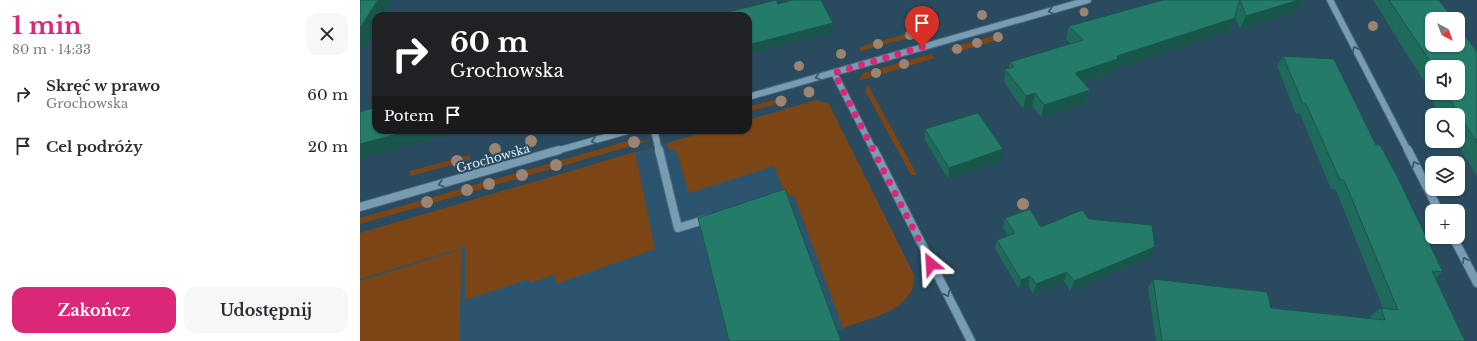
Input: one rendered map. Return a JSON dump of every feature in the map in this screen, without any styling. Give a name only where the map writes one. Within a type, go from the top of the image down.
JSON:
[{"type":"street","points":[[752,96],[1088,0]]},
{"type":"street","points":[[1330,0],[1435,204]]},
{"type":"street","points":[[834,73],[971,341]]},
{"type":"street","name":"Grochowska","points":[[360,207],[617,134]]},
{"type":"street","points":[[655,134],[678,228],[715,216]]},
{"type":"street","points":[[1457,244],[1477,283]]},
{"type":"shaded area","points":[[934,26],[936,30],[861,51],[859,47]]},
{"type":"shaded area","points":[[1000,34],[1004,38],[954,53],[950,48]]},
{"type":"shaded area","points":[[931,54],[935,58],[858,81],[864,73]]},
{"type":"shaded area","points":[[868,85],[917,175],[911,175],[865,90]]},
{"type":"shaded area","points":[[786,97],[788,101],[752,111],[752,106]]},
{"type":"shaded area","points":[[816,100],[829,104],[914,275],[914,281],[910,292],[900,305],[892,310],[836,331],[840,341],[360,341],[360,233],[698,134],[752,134],[752,119]]},
{"type":"shaded area","points":[[816,100],[829,104],[914,275],[913,287],[907,297],[899,305],[877,316],[843,328],[794,195],[786,196],[774,166],[689,193],[676,150],[669,149],[667,143],[698,134],[752,134],[752,119]]},
{"type":"shaded area","points":[[638,139],[645,142],[360,224],[360,218]]},
{"type":"shaded area","points":[[635,152],[655,249],[556,284],[556,274],[530,283],[529,279],[465,300],[465,247],[360,279],[360,233]]},
{"type":"shaded area","points":[[470,155],[470,160],[410,176],[410,171]]},
{"type":"shaded area","points":[[462,249],[459,341],[360,341],[360,281]]},
{"type":"building","points":[[360,0],[378,0],[360,28]]},
{"type":"building","points":[[776,0],[778,4],[793,0],[821,0],[833,23],[752,44],[752,12],[728,12]]},
{"type":"building","points":[[1163,0],[1239,0],[1235,18],[1117,56],[1118,59],[1075,73],[1090,90],[1044,105],[1035,93],[1026,96],[1005,69],[1014,67],[1010,62],[1083,40],[1069,26]]},
{"type":"building","points":[[1240,0],[1299,0],[1246,16]]},
{"type":"building","points":[[1389,0],[1439,0],[1448,12],[1425,12],[1425,52],[1465,52],[1465,36],[1477,52],[1477,143],[1465,124],[1465,108],[1455,108],[1450,100],[1465,100],[1465,60],[1429,60]]},
{"type":"building","points":[[1283,56],[1334,59],[1376,145],[1380,145],[1398,178],[1425,234],[1425,244],[1430,244],[1443,272],[1432,271],[1465,341],[1162,341],[1153,279],[1267,292],[1271,308],[1385,320],[1381,308],[1398,310],[1344,180],[1340,180],[1306,104],[1303,104]]},
{"type":"building","points":[[372,108],[372,134],[398,134],[360,144],[360,112]]},
{"type":"building","points":[[978,113],[1003,149],[949,168],[925,129]]},
{"type":"building","points":[[785,189],[841,341],[729,341],[698,218]]},
{"type":"building","points":[[1030,209],[1041,227],[1082,210],[1089,219],[1152,225],[1155,247],[1074,281],[1067,272],[1036,284],[1030,276],[1021,280],[997,240],[1015,233],[1005,218]]},
{"type":"route","points":[[922,47],[834,73],[931,264]]}]
